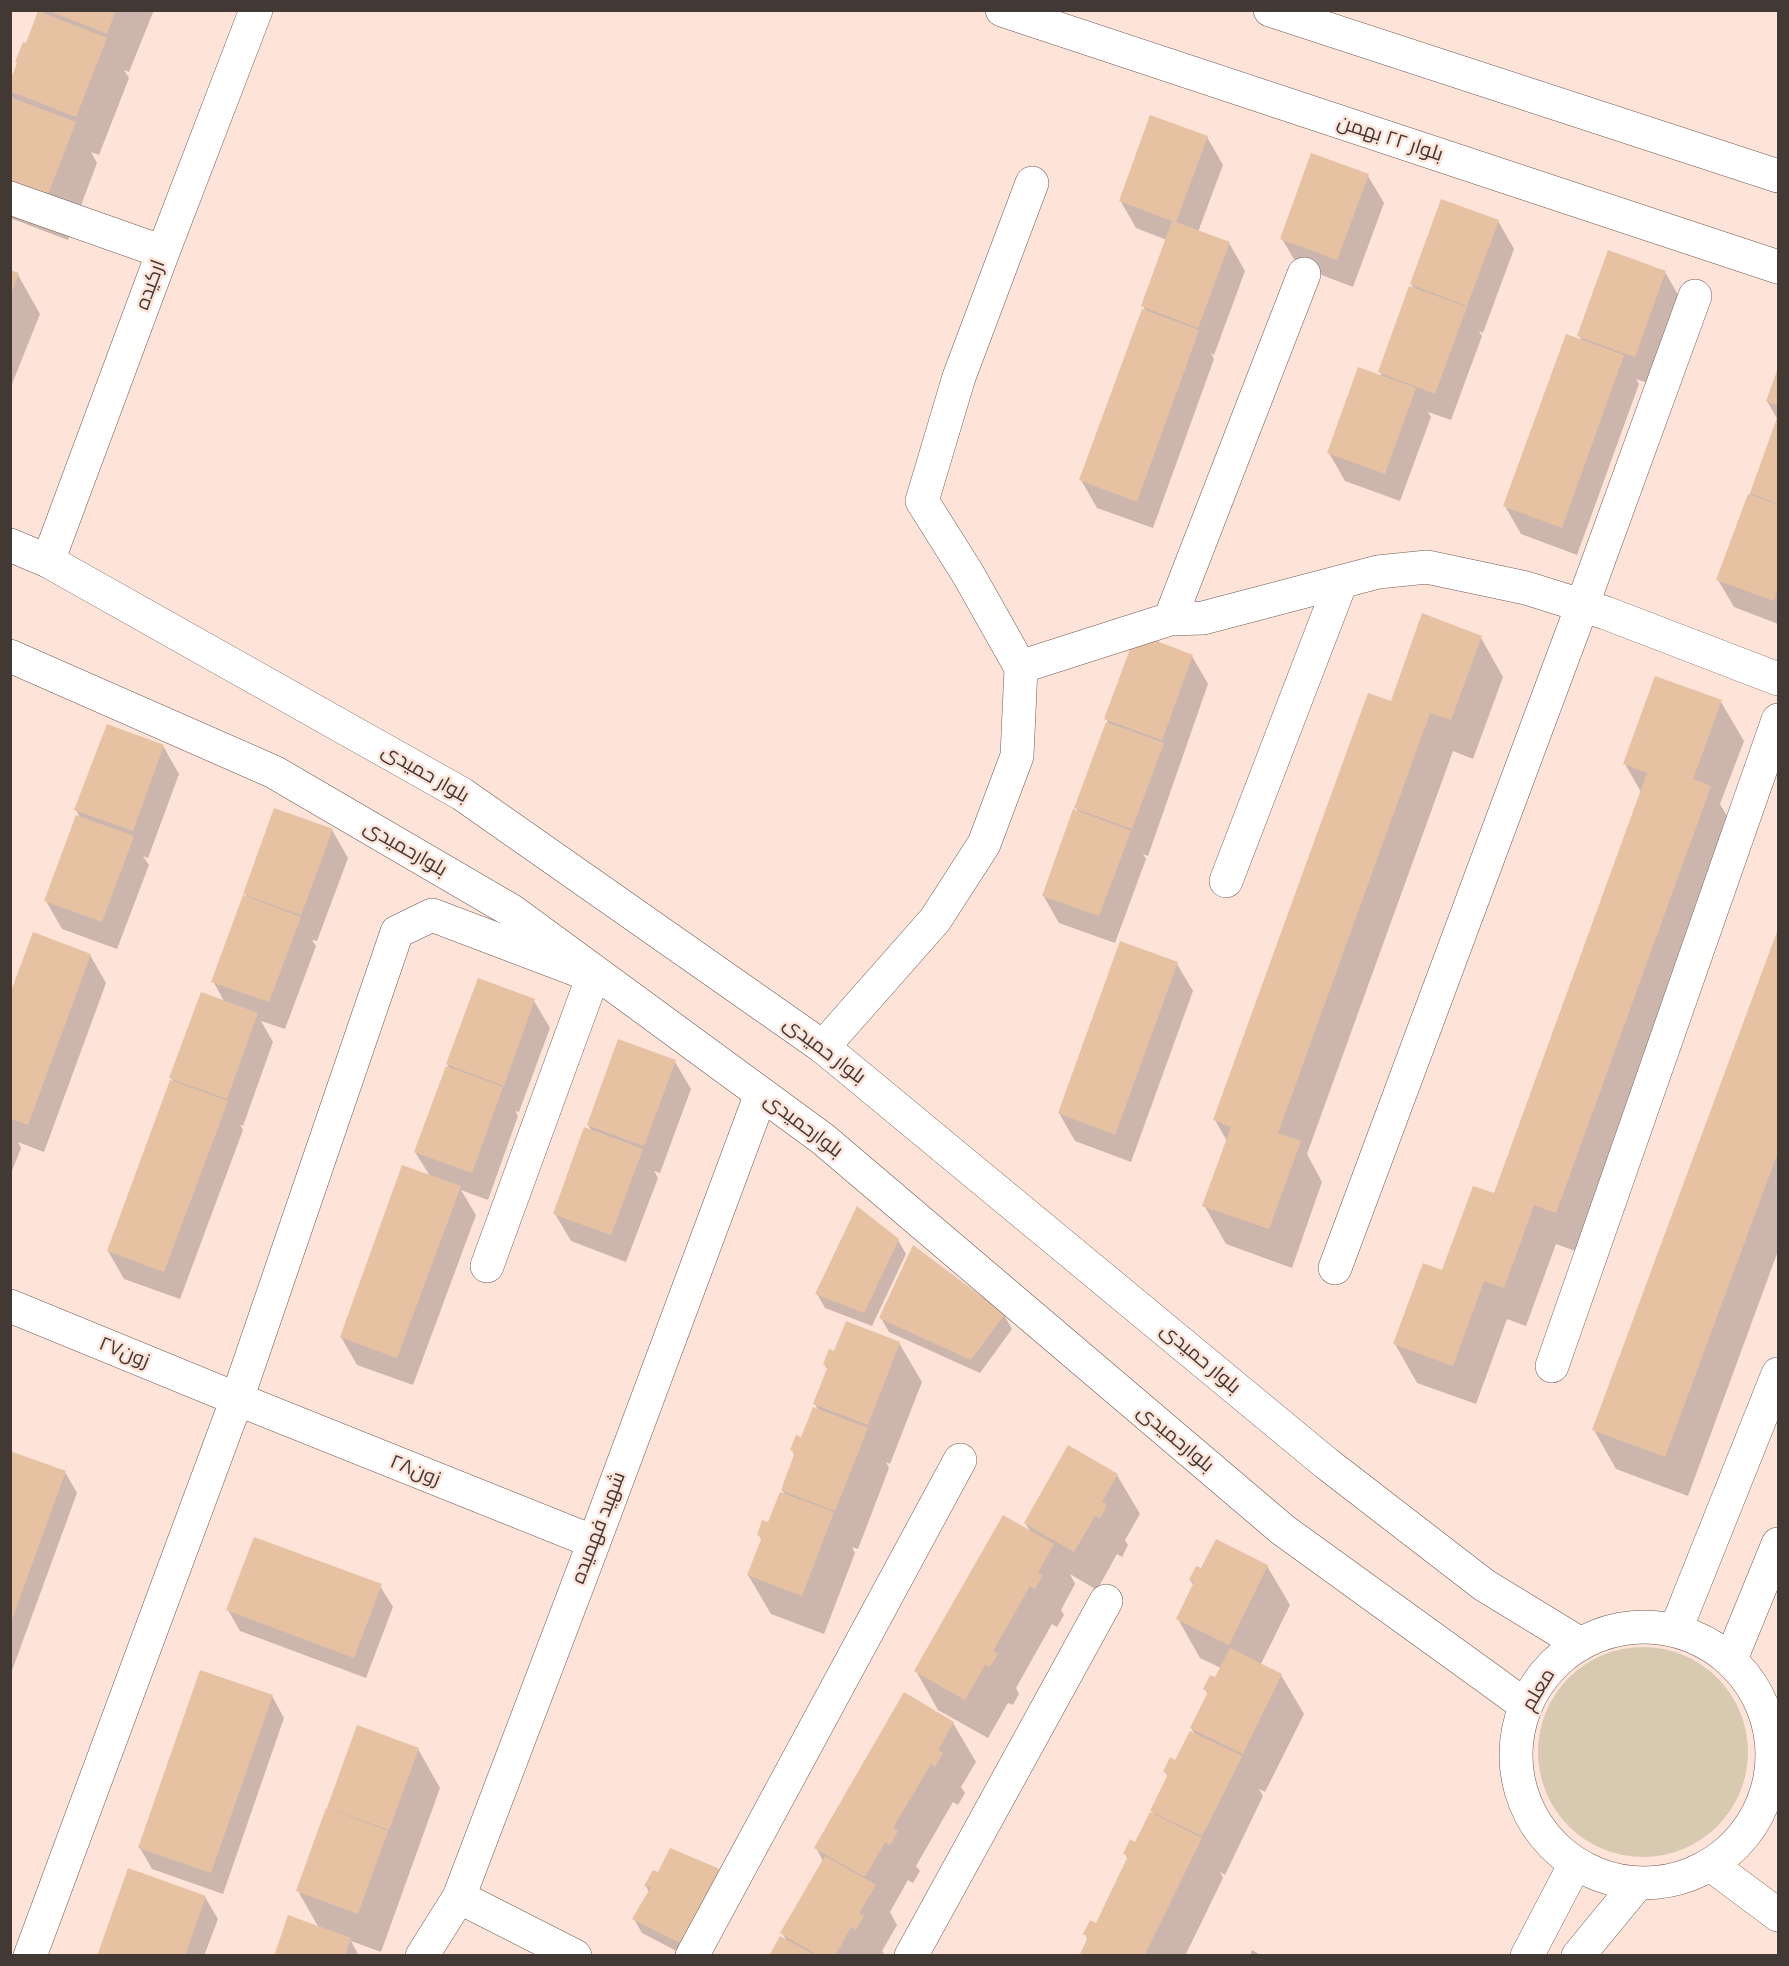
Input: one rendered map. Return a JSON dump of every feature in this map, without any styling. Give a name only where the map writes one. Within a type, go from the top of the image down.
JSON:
[{"type":"street","name":"ارکیده","points":[[48,561],[256,10]]},
{"type":"street","name":"بلوار ۲۲ بهمن","points":[[1002,10],[1779,267]]},
{"type":"street","points":[[1270,10],[1779,176]]},
{"type":"street","points":[[823,1047],[935,920],[984,844],[1017,756],[1020,667],[968,574],[922,501],[959,377],[1032,183]]},
{"type":"street","points":[[10,198],[163,252]]},
{"type":"street","points":[[1170,619],[1304,274]]},
{"type":"street","points":[[1335,1268],[1695,296]]},
{"type":"street","name":"بلوار حمیدی","points":[[10,546],[48,561],[462,794],[823,1047],[1326,1463],[1484,1585],[1579,1643]]},
{"type":"street","points":[[1020,667],[1170,619],[1203,618],[1378,572],[1427,567],[1526,588],[1582,606],[1779,679]]},
{"type":"street","points":[[1226,881],[1341,582]]},
{"type":"street","name":"بلوارحمیدی","points":[[10,656],[274,772],[512,911],[823,1139],[1283,1530],[1525,1705]]},
{"type":"street","points":[[1552,1366],[1779,720]]},
{"type":"street","points":[[30,1956],[237,1399],[397,932],[432,915],[592,976],[487,1266]]},
{"type":"street","name":"شهید فهمیده","points":[[422,1956],[459,1897],[761,1094]]},
{"type":"street","name":"زون۲۷","points":[[10,1306],[237,1399]]},
{"type":"street","points":[[1676,1629],[1779,1374]]},
{"type":"street","name":"زون۲۸","points":[[237,1399],[594,1542]]},
{"type":"street","points":[[692,1956],[960,1460]]},
{"type":"street","points":[[1731,1659],[1779,1544]]},
{"type":"street","points":[[910,1956],[1106,1601]]},
{"type":"street","name":"معلم","points":[[1626,1626],[1676,1629],[1706,1640],[1731,1659],[1757,1691],[1771,1730],[1772,1771],[1769,1817],[1711,1865],[1688,1876],[1638,1884],[1605,1878],[1575,1864],[1542,1834],[1521,1794],[1515,1749],[1525,1705],[1546,1670],[1579,1643],[1626,1626]]},
{"type":"street","points":[[1527,1956],[1575,1864]]},
{"type":"street","points":[[1711,1865],[1779,1915]]},
{"type":"street","points":[[1578,1956],[1638,1884]]},
{"type":"street","points":[[459,1897],[575,1956]]},
{"type":"shaded area","points":[[1633,1647],[1653,1647],[1693,1659],[1724,1685],[1740,1712],[1748,1742],[1746,1772],[1736,1802],[1710,1833],[1683,1849],[1653,1857],[1633,1857],[1593,1845],[1562,1819],[1546,1792],[1538,1762],[1538,1742],[1550,1702],[1576,1671],[1603,1655]]},
{"type":"building","points":[[47,10],[116,10],[107,34]]},
{"type":"building","points":[[38,11],[107,38],[76,117],[10,91],[10,81],[17,63],[15,62],[23,42],[26,43]]},
{"type":"building","points":[[10,97],[76,122],[45,202],[10,188]]},
{"type":"building","points":[[1150,115],[1208,136],[1176,222],[1230,242],[1198,328],[1141,306],[1172,221],[1119,201]]},
{"type":"building","points":[[1311,153],[1369,174],[1337,260],[1280,239]]},
{"type":"building","points":[[1441,199],[1499,220],[1467,306],[1410,284]]},
{"type":"building","points":[[1608,250],[1666,271],[1635,357],[1577,336]]},
{"type":"building","points":[[10,270],[19,273],[11,294],[10,294]]},
{"type":"building","points":[[1409,286],[1467,307],[1435,394],[1378,372]]},
{"type":"building","points":[[1142,309],[1199,330],[1137,502],[1079,480]]},
{"type":"building","points":[[1566,334],[1624,355],[1562,528],[1503,506]]},
{"type":"building","points":[[1358,367],[1416,388],[1385,474],[1327,453]]},
{"type":"building","points":[[1778,368],[1778,406],[1766,401]]},
{"type":"building","points":[[1778,415],[1778,504],[1750,493]]},
{"type":"building","points":[[1748,494],[1778,505],[1778,588],[1774,601],[1716,580]]},
{"type":"building","points":[[1422,613],[1482,636],[1451,720],[1430,713],[1278,1133],[1301,1141],[1269,1229],[1202,1206],[1231,1127],[1213,1120],[1368,693],[1391,701]]},
{"type":"building","points":[[1136,633],[1193,655],[1162,740],[1104,719]]},
{"type":"building","points":[[1655,676],[1722,700],[1693,779],[1711,786],[1556,1213],[1534,1205],[1504,1288],[1484,1281],[1453,1366],[1393,1344],[1423,1263],[1442,1270],[1473,1186],[1494,1193],[1647,773],[1623,764]]},
{"type":"building","points":[[1106,722],[1164,743],[1132,829],[1074,808]]},
{"type":"building","points":[[107,724],[164,745],[133,831],[74,810]]},
{"type":"building","points":[[274,808],[333,829],[301,915],[243,894]]},
{"type":"building","points":[[1073,809],[1131,831],[1099,916],[1042,896]]},
{"type":"building","points":[[76,815],[134,836],[102,922],[44,901]]},
{"type":"building","points":[[243,895],[301,917],[269,1002],[211,982]]},
{"type":"building","points":[[1778,929],[1778,1152],[1665,1457],[1592,1430]]},
{"type":"building","points":[[33,932],[91,954],[28,1125],[10,1118],[10,994]]},
{"type":"building","points":[[1120,941],[1178,962],[1115,1135],[1058,1113]]},
{"type":"building","points":[[478,978],[535,999],[504,1086],[446,1064]]},
{"type":"building","points":[[201,992],[258,1013],[227,1099],[169,1078]]},
{"type":"building","points":[[618,1039],[676,1060],[644,1146],[587,1125]]},
{"type":"building","points":[[446,1066],[503,1087],[472,1173],[414,1152]]},
{"type":"building","points":[[170,1080],[228,1101],[164,1272],[107,1251]]},
{"type":"building","points":[[584,1127],[643,1149],[611,1235],[553,1214]]},
{"type":"building","points":[[402,1165],[461,1186],[397,1358],[340,1337]]},
{"type":"building","points":[[857,1206],[899,1239],[864,1313],[815,1294]]},
{"type":"building","points":[[913,1245],[1005,1314],[971,1360],[879,1318]]},
{"type":"building","points":[[846,1321],[900,1342],[868,1425],[813,1404],[828,1366],[823,1364],[829,1349],[834,1351]]},
{"type":"building","points":[[813,1407],[868,1428],[835,1511],[781,1490],[795,1452],[790,1450],[796,1435],[801,1437]]},
{"type":"building","points":[[1068,1445],[1118,1474],[1102,1502],[1107,1505],[1100,1519],[1095,1516],[1074,1552],[1024,1523]]},
{"type":"building","points":[[10,1451],[66,1471],[11,1622],[10,1622]]},
{"type":"building","points":[[780,1492],[834,1512],[802,1596],[747,1575],[762,1537],[757,1535],[762,1520],[768,1522]]},
{"type":"building","points":[[1003,1515],[1054,1544],[1038,1572],[1043,1575],[1035,1589],[1030,1586],[993,1651],[998,1654],[990,1667],[985,1665],[965,1700],[914,1671]]},
{"type":"building","points":[[254,1537],[382,1584],[354,1658],[226,1610]]},
{"type":"building","points":[[1216,1539],[1268,1565],[1229,1645],[1176,1619],[1194,1582],[1189,1580],[1196,1566],[1201,1568]]},
{"type":"building","points":[[1230,1648],[1282,1674],[1243,1754],[1190,1728],[1208,1692],[1203,1689],[1210,1675],[1215,1677]]},
{"type":"building","points":[[200,1670],[273,1695],[211,1873],[138,1848]]},
{"type":"building","points":[[904,1692],[954,1722],[938,1750],[943,1753],[935,1767],[931,1764],[893,1828],[898,1831],[890,1845],[885,1842],[865,1877],[814,1848]]},
{"type":"building","points":[[357,1725],[419,1748],[389,1830],[327,1808]]},
{"type":"building","points":[[1190,1731],[1242,1756],[1202,1836],[1150,1811],[1168,1774],[1163,1772],[1170,1757],[1175,1760]]},
{"type":"building","points":[[326,1808],[388,1831],[358,1914],[296,1891]]},
{"type":"building","points":[[1150,1812],[1202,1838],[1144,1956],[1079,1956],[1088,1937],[1083,1934],[1090,1920],[1096,1923],[1128,1856],[1123,1854],[1130,1839],[1135,1842]]},
{"type":"building","points":[[670,1848],[722,1870],[680,1943],[632,1919],[651,1887],[644,1886],[653,1870],[658,1872]]},
{"type":"building","points":[[825,1856],[876,1885],[859,1913],[864,1916],[856,1930],[851,1927],[835,1956],[819,1956],[780,1933]]},
{"type":"building","points":[[128,1868],[206,1896],[185,1956],[97,1956]]},
{"type":"building","points":[[288,1915],[351,1938],[345,1956],[274,1956]]},
{"type":"building","points":[[780,1936],[816,1956],[769,1956]]}]
